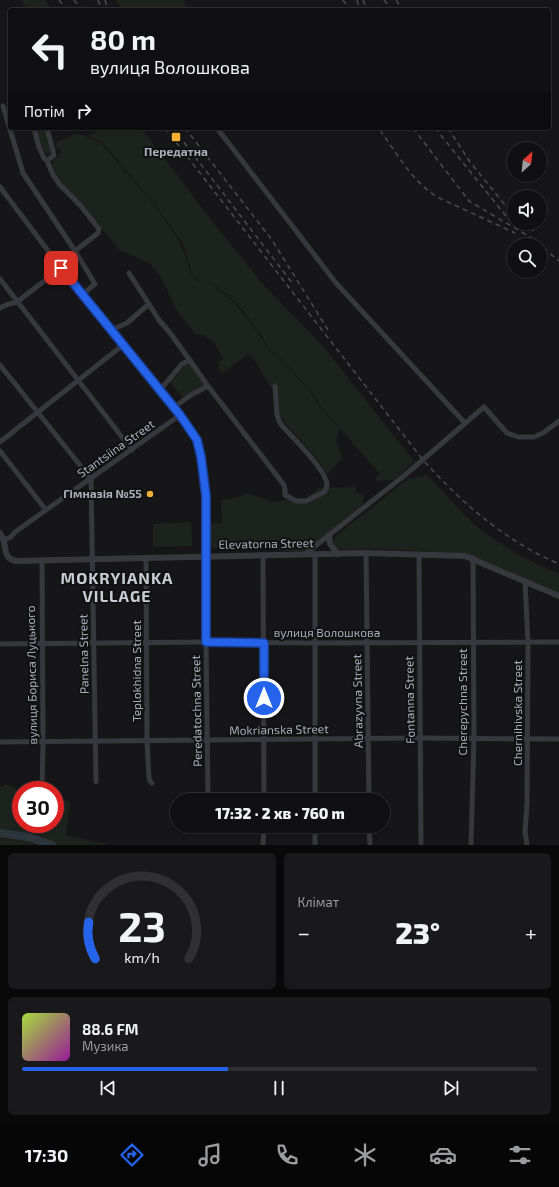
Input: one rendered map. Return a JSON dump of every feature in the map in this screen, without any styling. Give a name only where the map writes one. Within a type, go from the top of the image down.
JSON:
[{"type":"street","points":[[3,106],[8,123]]},
{"type":"street","points":[[10,130],[23,173],[95,284],[82,295]]},
{"type":"street","points":[[35,130],[39,147],[54,176],[60,185],[80,205],[99,229],[98,233],[75,251]]},
{"type":"street","points":[[47,161],[54,154],[48,130]]},
{"type":"street","points":[[219,130],[336,283],[465,423]]},
{"type":"street","name":"Peredatochna Street","points":[[0,187],[82,295],[174,407],[197,440],[201,457],[206,496],[205,557],[208,793]]},
{"type":"street","points":[[0,308],[18,302],[61,268]]},
{"type":"street","points":[[129,273],[159,320],[284,485],[285,496],[296,501],[306,501],[324,492],[327,487],[326,480],[315,461],[280,423],[277,415],[275,386]]},
{"type":"street","points":[[0,280],[132,450]]},
{"type":"street","points":[[111,330],[127,322],[149,304]]},
{"type":"street","points":[[0,442],[123,345]]},
{"type":"street","points":[[160,390],[182,364],[190,360]]},
{"type":"street","points":[[0,364],[91,479]]},
{"type":"street","points":[[174,407],[192,394],[208,386]]},
{"type":"street","points":[[305,554],[420,462],[484,407],[507,433],[518,437],[534,437],[543,433],[559,421]]},
{"type":"street","name":"Stantsiina Street","points":[[4,540],[11,537],[15,532],[180,415]]},
{"type":"street","points":[[0,451],[46,510]]},
{"type":"street","name":"Panelna Street","points":[[91,479],[96,782]]},
{"type":"street","points":[[0,533],[4,540]]},
{"type":"street","points":[[330,535],[330,544],[338,554]]},
{"type":"street","name":"Elevatorna Street","points":[[4,540],[2,552],[9,560],[16,561],[366,553],[465,556],[473,558],[559,596]]},
{"type":"street","name":"Abrazyvna Street","points":[[366,553],[369,793]]},
{"type":"street","points":[[315,554],[315,793]]},
{"type":"street","name":"Fontanna Street","points":[[419,554],[421,845]]},
{"type":"street","points":[[263,555],[264,793]]},
{"type":"street","name":"Teplokhidna Street","points":[[146,558],[148,644],[147,741],[149,778],[152,783]]},
{"type":"street","name":"Cherepychna Street","points":[[471,845],[474,737],[473,558]]},
{"type":"street","name":"вулиця Бориса Луцького","points":[[42,560],[44,742],[42,781]]},
{"type":"street","name":"Chernihivska Street","points":[[525,581],[528,643],[527,804],[525,832],[527,845]]},
{"type":"street","name":"вулиця Волошкова","points":[[0,644],[148,644],[206,642],[559,642]]},
{"type":"street","name":"Mokrianska Street","points":[[0,742],[474,737],[559,739]]},
{"type":"street","points":[[263,845],[264,833]]},
{"type":"street","points":[[315,833],[315,845]]},
{"type":"street","points":[[369,833],[370,845]]},
{"type":"shaded area","points":[[21,0],[45,0],[51,8],[26,8]]},
{"type":"shaded area","points":[[117,0],[183,0],[188,8],[122,8],[117,3]]},
{"type":"shaded area","points":[[37,130],[46,130],[50,145],[50,153],[47,154],[40,142]]},
{"type":"shaded area","points":[[96,130],[143,130],[215,225],[262,283],[322,345],[414,461],[394,480],[376,481],[375,479],[380,474],[320,406],[314,395],[282,360],[269,349],[259,332],[240,307],[228,295],[204,278],[227,296],[239,308],[269,350],[281,360],[313,395],[319,406],[339,429],[336,442],[342,459],[327,474],[315,456],[274,407],[274,392],[258,365],[248,354],[221,374],[218,362],[223,359],[216,345],[210,339],[195,334],[176,309],[160,275],[150,264],[120,250],[63,185],[53,170],[52,163],[62,151],[55,147],[57,142],[75,134],[84,135],[102,144],[154,205],[180,242],[192,276],[198,281],[202,279],[198,280],[193,276],[182,242],[155,205],[103,143],[88,135],[96,132]]},
{"type":"shaded area","points":[[189,363],[205,385],[184,399],[170,382],[185,365]]},
{"type":"shaded area","points":[[426,474],[474,524],[485,533],[521,556],[559,574],[559,593],[469,555],[458,553],[375,549],[341,550],[336,548],[333,542],[337,535],[410,477],[413,479],[418,476],[421,478]]},
{"type":"shaded area","points":[[355,487],[357,493],[364,495],[360,508],[305,551],[280,551],[271,543],[262,543],[262,548],[208,548],[208,524],[222,523],[221,500],[237,498],[245,494],[255,495],[271,502],[288,500],[292,502],[304,502],[319,488]]},
{"type":"shaded area","points":[[191,522],[192,546],[153,547],[153,524]]},
{"type":"shaded area","points":[[5,784],[12,787],[12,833],[64,833],[64,799],[70,801],[66,835],[109,845],[0,845],[0,786],[4,787]]},
{"type":"waterway","points":[[0,833],[28,837],[52,845]]},
{"type":"railway","points":[[59,0],[65,8]]},
{"type":"railway","points":[[74,0],[80,8]]},
{"type":"railway","points":[[98,0],[101,8]]},
{"type":"railway","points":[[105,0],[107,8]]},
{"type":"railway","points":[[343,0],[349,8]]},
{"type":"railway","points":[[357,0],[359,8]]},
{"type":"railway","points":[[363,0],[366,8]]},
{"type":"railway","points":[[384,0],[390,8]]},
{"type":"railway","points":[[396,0],[402,8]]},
{"type":"railway","points":[[167,130],[423,460],[453,491],[485,520],[520,544],[559,564]]},
{"type":"railway","points":[[175,130],[293,284]]},
{"type":"railway","points":[[187,130],[272,240],[328,330]]},
{"type":"railway","points":[[380,130],[412,175],[428,191],[437,197],[515,233]]},
{"type":"railway","points":[[415,130],[469,201],[530,237],[559,261]]},
{"type":"railway","points":[[437,130],[507,217]]},
{"type":"railway","points":[[449,130],[470,162],[507,207]]},
{"type":"place","name":"Передатна","points":[[176,137]]},
{"type":"place","name":"Гімназія №55","points":[[150,494]]},
{"type":"district","name":"MOKRYIANKA VILLAGE","points":[[117,587]]},
{"type":"route","points":[[61,268],[180,415],[197,440],[201,457],[206,496],[206,642],[264,643],[264,698]]}]
